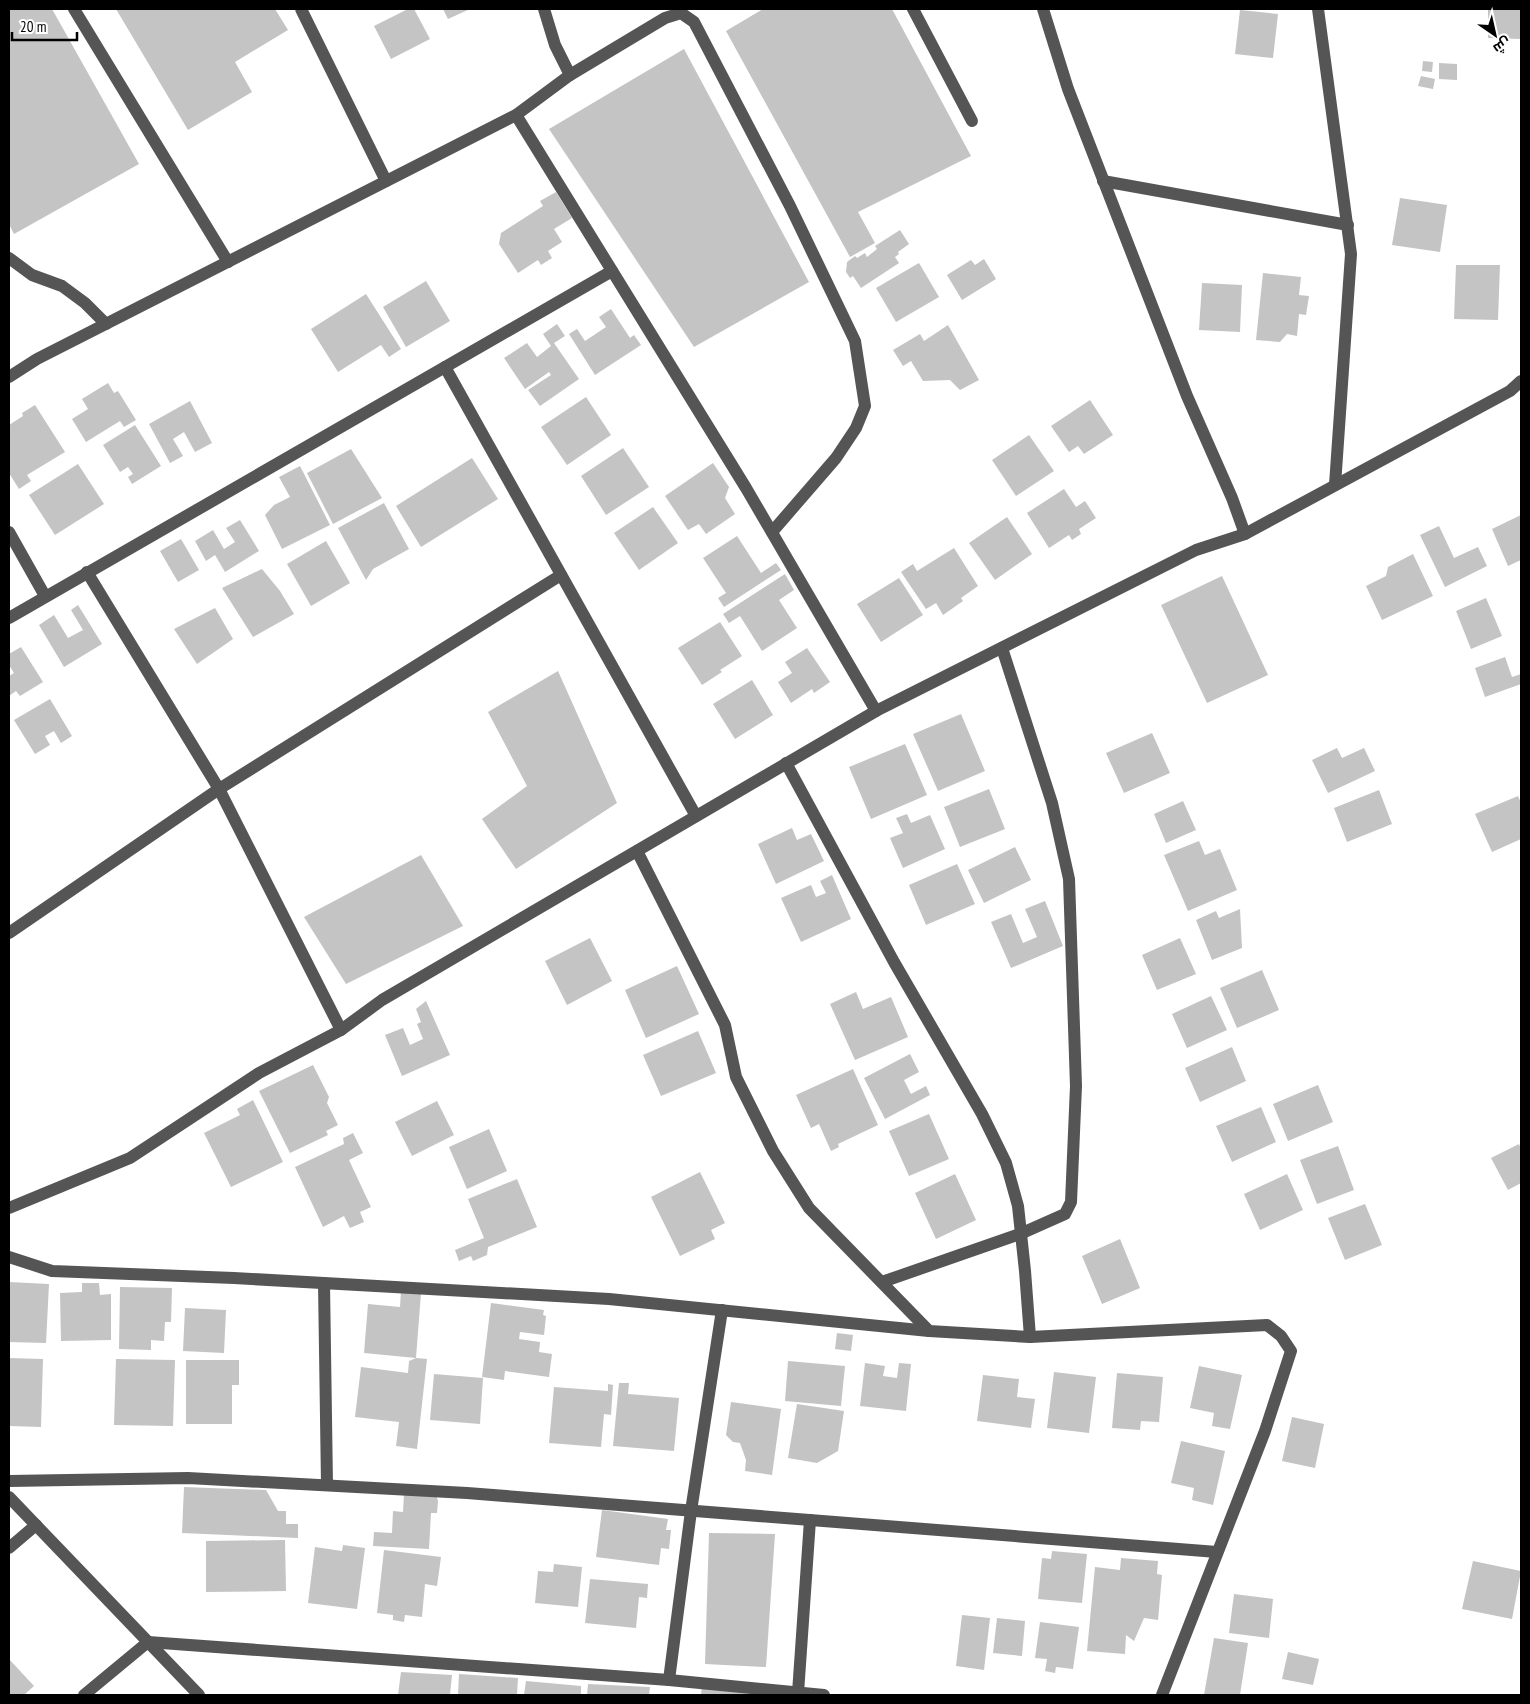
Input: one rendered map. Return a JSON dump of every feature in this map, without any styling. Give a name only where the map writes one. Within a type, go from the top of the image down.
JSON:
[{"type":"street","points":[[74,9],[228,262]]},
{"type":"street","points":[[544,9],[555,45],[570,75]]},
{"type":"street","points":[[912,9],[972,121]]},
{"type":"street","points":[[1043,9],[1068,89],[1187,396],[1232,498],[1244,534]]},
{"type":"street","points":[[1318,9],[1351,254],[1335,485]]},
{"type":"street","points":[[306,11],[386,181]]},
{"type":"street","points":[[9,377],[38,359],[516,115],[570,75],[665,18],[686,11],[694,22],[790,206],[855,341],[865,406],[856,428],[836,458],[772,532]]},
{"type":"street","points":[[516,115],[772,532],[876,711]]},
{"type":"street","points":[[1104,181],[1348,225]]},
{"type":"street","points":[[9,258],[32,275],[62,286],[85,303],[106,324]]},
{"type":"street","points":[[9,618],[612,271]]},
{"type":"street","points":[[445,367],[696,816]]},
{"type":"street","points":[[9,1208],[130,1158],[259,1073],[341,1030],[382,1000],[876,711],[1196,550],[1244,534],[1510,391],[1521,381]]},
{"type":"street","points":[[9,532],[46,596]]},
{"type":"street","points":[[87,572],[219,789],[341,1030]]},
{"type":"street","points":[[9,933],[219,789],[561,575]]},
{"type":"street","points":[[882,1282],[1020,1234],[1065,1214],[1071,1202],[1076,1086],[1069,879],[1052,803],[1002,648]]},
{"type":"street","points":[[786,763],[894,962],[982,1114],[1006,1163],[1018,1206],[1030,1337]]},
{"type":"street","points":[[637,851],[725,1025],[736,1077],[772,1150],[809,1208],[929,1331]]},
{"type":"street","points":[[9,1257],[52,1271],[234,1278],[609,1299],[929,1331],[1030,1337],[1267,1325],[1281,1336],[1291,1351],[1264,1431],[1162,1695]]},
{"type":"street","points":[[324,1283],[327,1485]]},
{"type":"street","points":[[670,1680],[692,1511],[722,1310]]},
{"type":"street","points":[[9,1481],[188,1478],[468,1493],[1218,1552]]},
{"type":"street","points":[[9,1497],[199,1695]]},
{"type":"street","points":[[798,1693],[810,1520]]},
{"type":"street","points":[[9,1548],[36,1525]]},
{"type":"street","points":[[84,1695],[148,1642],[670,1680],[824,1695]]},
{"type":"building","points":[[9,9],[52,9],[139,164],[14,234],[9,224]]},
{"type":"building","points":[[116,9],[275,9],[288,30],[235,62],[252,92],[188,130]]},
{"type":"building","points":[[408,9],[414,9],[430,39],[391,59],[374,26]]},
{"type":"building","points":[[443,9],[470,9],[448,19]]},
{"type":"building","points":[[763,9],[892,9],[971,156],[858,212],[875,243],[850,257],[726,31]]},
{"type":"building","points":[[1488,9],[1521,9],[1521,39],[1488,38]]},
{"type":"building","points":[[1240,10],[1278,14],[1273,58],[1235,54]]},
{"type":"building","points":[[684,49],[809,282],[694,347],[549,129]]},
{"type":"building","points":[[1423,61],[1433,62],[1432,72],[1422,71]]},
{"type":"building","points":[[1439,63],[1457,64],[1457,80],[1439,79]]},
{"type":"building","points":[[1421,76],[1435,79],[1433,89],[1418,86]]},
{"type":"building","points":[[556,192],[572,218],[554,229],[562,242],[548,251],[552,258],[541,265],[538,260],[518,273],[499,244],[501,233],[543,206],[540,201]]},
{"type":"building","points":[[1400,198],[1447,205],[1440,252],[1392,245]]},
{"type":"building","points":[[900,230],[909,244],[898,252],[899,254],[895,257],[899,263],[861,288],[853,276],[850,278],[846,272],[847,262],[855,256],[857,258],[865,253],[867,257],[877,249],[875,246]]},
{"type":"building","points":[[984,259],[996,279],[962,300],[947,275],[971,260],[975,265]]},
{"type":"building","points":[[919,263],[939,297],[896,322],[876,288]]},
{"type":"building","points":[[1456,265],[1500,265],[1498,320],[1454,319]]},
{"type":"building","points":[[1263,273],[1301,277],[1299,295],[1309,296],[1306,315],[1299,314],[1297,336],[1287,334],[1280,342],[1256,340]]},
{"type":"building","points":[[426,281],[450,321],[406,347],[383,307]]},
{"type":"building","points":[[1202,283],[1242,285],[1240,332],[1199,330]]},
{"type":"building","points":[[366,294],[401,349],[389,357],[381,345],[338,372],[311,329]]},
{"type":"building","points":[[611,309],[630,338],[634,335],[641,345],[595,375],[569,334],[577,329],[585,341],[606,327],[599,317]]},
{"type":"building","points":[[557,324],[565,336],[554,343],[579,379],[540,406],[528,390],[551,375],[549,372],[525,389],[504,358],[527,343],[537,357],[551,346],[543,334]]},
{"type":"building","points":[[948,325],[979,380],[960,390],[950,380],[923,381],[911,361],[903,366],[893,350],[920,334],[924,341]]},
{"type":"building","points":[[108,383],[114,393],[118,391],[136,420],[124,427],[120,421],[86,442],[72,419],[88,409],[82,399]]},
{"type":"building","points":[[586,397],[611,435],[567,465],[541,427]]},
{"type":"building","points":[[1090,400],[1113,435],[1084,454],[1078,446],[1069,452],[1051,426]]},
{"type":"building","points":[[190,401],[212,443],[195,452],[184,432],[173,439],[183,456],[170,463],[149,424]]},
{"type":"building","points":[[35,405],[65,452],[27,475],[31,481],[19,489],[9,473],[9,425],[23,416],[22,413]]},
{"type":"building","points":[[135,425],[161,466],[132,484],[128,477],[133,474],[128,467],[120,472],[103,445]]},
{"type":"building","points":[[1029,435],[1054,471],[1016,496],[992,460]]},
{"type":"building","points":[[623,448],[649,487],[606,515],[581,476]]},
{"type":"building","points":[[351,449],[382,498],[333,524],[307,473]]},
{"type":"building","points":[[472,458],[498,499],[421,547],[396,506]]},
{"type":"building","points":[[713,463],[729,487],[725,498],[735,514],[706,534],[699,524],[688,530],[665,496]]},
{"type":"building","points":[[78,464],[104,504],[55,535],[29,495]]},
{"type":"building","points":[[300,466],[330,525],[282,549],[265,515],[274,505],[290,497],[279,477]]},
{"type":"building","points":[[1064,489],[1076,507],[1085,501],[1096,518],[1079,529],[1081,534],[1072,540],[1069,535],[1049,548],[1027,513]]},
{"type":"building","points":[[384,503],[409,549],[373,569],[366,580],[338,528]]},
{"type":"building","points":[[653,507],[678,543],[639,570],[614,533]]},
{"type":"building","points":[[1521,515],[1521,560],[1508,566],[1492,529]]},
{"type":"building","points":[[1007,517],[1032,554],[995,580],[969,543]]},
{"type":"building","points":[[240,520],[259,551],[225,572],[215,555],[206,561],[195,541],[213,530],[224,549],[235,542],[226,528]]},
{"type":"building","points":[[1439,526],[1454,558],[1478,547],[1487,566],[1445,587],[1420,535]]},
{"type":"building","points":[[737,536],[761,573],[776,563],[781,570],[724,607],[718,598],[726,593],[703,558]]},
{"type":"building","points":[[181,539],[199,570],[178,582],[160,551]]},
{"type":"building","points":[[326,541],[350,583],[311,606],[287,564]]},
{"type":"building","points":[[954,548],[978,586],[961,598],[963,601],[943,615],[936,603],[926,609],[901,572],[913,564],[917,571]]},
{"type":"building","points":[[1413,554],[1433,596],[1382,620],[1366,586],[1386,576],[1388,567]]},
{"type":"building","points":[[262,569],[280,591],[294,614],[253,637],[222,588]]},
{"type":"building","points":[[785,574],[794,590],[779,600],[797,628],[762,651],[740,616],[729,623],[723,614]]},
{"type":"building","points":[[1222,576],[1268,675],[1207,703],[1161,605]]},
{"type":"building","points":[[899,578],[923,615],[881,642],[857,604]]},
{"type":"building","points":[[1486,598],[1502,636],[1471,649],[1456,611]]},
{"type":"building","points":[[78,605],[102,644],[64,667],[39,625],[54,615],[68,638],[83,630],[71,610]]},
{"type":"building","points":[[215,608],[233,639],[197,664],[174,629]]},
{"type":"building","points":[[720,622],[742,656],[720,670],[722,672],[702,685],[678,648]]},
{"type":"building","points":[[21,647],[43,682],[20,696],[16,691],[9,696],[9,676],[14,673],[9,665],[9,654]]},
{"type":"building","points":[[807,648],[830,682],[814,693],[812,689],[791,703],[778,682],[792,673],[785,662]]},
{"type":"building","points":[[1505,657],[1512,677],[1521,674],[1521,684],[1485,697],[1475,668]]},
{"type":"building","points":[[558,671],[617,803],[516,869],[482,819],[527,786],[488,712]]},
{"type":"building","points":[[752,680],[773,715],[735,739],[713,704]]},
{"type":"building","points":[[50,699],[72,736],[61,743],[54,731],[45,736],[50,745],[35,754],[14,720]]},
{"type":"building","points":[[961,714],[985,771],[938,791],[913,734]]},
{"type":"building","points":[[1152,733],[1170,773],[1124,793],[1106,753]]},
{"type":"building","points":[[905,744],[927,795],[871,819],[849,767]]},
{"type":"building","points":[[1337,748],[1342,758],[1364,748],[1375,771],[1328,793],[1312,760]]},
{"type":"building","points":[[989,789],[1005,829],[960,847],[944,807]]},
{"type":"building","points":[[1379,790],[1392,824],[1347,842],[1334,808]]},
{"type":"building","points":[[1518,796],[1521,803],[1521,839],[1492,852],[1475,814]]},
{"type":"building","points":[[1183,801],[1196,830],[1166,843],[1154,814]]},
{"type":"building","points":[[907,814],[911,823],[930,815],[945,849],[903,868],[890,838],[903,833],[896,818]]},
{"type":"building","points":[[792,828],[797,840],[811,834],[824,861],[776,884],[758,844]]},
{"type":"building","points":[[1199,841],[1205,855],[1220,849],[1237,890],[1188,911],[1164,855]]},
{"type":"building","points":[[1015,847],[1031,880],[984,903],[968,870]]},
{"type":"building","points":[[421,855],[463,926],[346,984],[304,917]]},
{"type":"building","points":[[957,864],[975,904],[926,925],[909,885]]},
{"type":"building","points":[[832,875],[851,919],[801,942],[781,898],[811,885],[816,897],[826,893],[820,881]]},
{"type":"building","points":[[1045,901],[1063,946],[1011,968],[991,922],[1011,914],[1023,943],[1037,937],[1025,909]]},
{"type":"building","points":[[1240,909],[1242,948],[1212,960],[1196,920],[1216,911],[1219,918]]},
{"type":"building","points":[[590,938],[612,981],[567,1005],[545,961]]},
{"type":"building","points":[[1180,938],[1196,974],[1157,990],[1142,955]]},
{"type":"building","points":[[677,966],[699,1014],[646,1038],[625,990]]},
{"type":"building","points":[[1262,970],[1279,1010],[1237,1028],[1220,988]]},
{"type":"building","points":[[856,992],[863,1009],[891,997],[908,1037],[855,1060],[830,1004]]},
{"type":"building","points":[[1211,996],[1227,1030],[1187,1048],[1172,1014]]},
{"type":"building","points":[[426,1001],[450,1055],[402,1076],[385,1035],[403,1028],[410,1045],[423,1039],[417,1024],[421,1022],[416,1009]]},
{"type":"building","points":[[698,1031],[716,1073],[661,1096],[643,1055]]},
{"type":"building","points":[[1232,1047],[1246,1081],[1200,1102],[1185,1068]]},
{"type":"building","points":[[910,1054],[919,1072],[904,1080],[911,1094],[926,1086],[930,1095],[885,1119],[864,1078]]},
{"type":"building","points":[[313,1065],[329,1097],[327,1103],[338,1125],[326,1131],[328,1135],[290,1153],[259,1091]]},
{"type":"building","points":[[853,1069],[878,1125],[838,1144],[839,1147],[831,1151],[819,1124],[811,1128],[796,1095]]},
{"type":"building","points":[[1318,1085],[1333,1122],[1288,1141],[1273,1104]]},
{"type":"building","points":[[253,1100],[283,1162],[231,1187],[204,1133],[240,1115],[237,1109]]},
{"type":"building","points":[[437,1101],[454,1135],[412,1156],[395,1122]]},
{"type":"building","points":[[1261,1107],[1276,1142],[1232,1162],[1216,1126]]},
{"type":"building","points":[[929,1114],[949,1159],[909,1176],[889,1131]]},
{"type":"building","points":[[489,1129],[507,1171],[467,1189],[449,1147]]},
{"type":"building","points":[[353,1133],[363,1153],[349,1160],[371,1207],[360,1212],[364,1222],[350,1228],[344,1216],[323,1227],[295,1167],[344,1144],[343,1138]]},
{"type":"building","points":[[1519,1144],[1521,1149],[1521,1183],[1508,1190],[1491,1158]]},
{"type":"building","points":[[1338,1146],[1354,1190],[1317,1204],[1300,1160]]},
{"type":"building","points":[[700,1172],[725,1223],[711,1230],[715,1239],[680,1256],[651,1197]]},
{"type":"building","points":[[955,1174],[976,1220],[936,1239],[915,1193]]},
{"type":"building","points":[[1287,1174],[1303,1210],[1260,1230],[1244,1194]]},
{"type":"building","points":[[517,1179],[537,1227],[488,1247],[487,1255],[473,1261],[471,1256],[459,1261],[455,1250],[484,1238],[468,1199]]},
{"type":"building","points":[[1365,1204],[1382,1245],[1345,1260],[1328,1218]]},
{"type":"building","points":[[1120,1239],[1140,1288],[1102,1304],[1082,1256]]},
{"type":"building","points":[[9,1282],[49,1284],[46,1343],[9,1342]]},
{"type":"building","points":[[82,1283],[99,1283],[100,1295],[111,1294],[111,1340],[61,1341],[60,1293],[82,1292]]},
{"type":"building","points":[[120,1287],[172,1288],[171,1322],[165,1322],[164,1341],[151,1340],[151,1350],[119,1349]]},
{"type":"building","points":[[401,1291],[421,1293],[416,1358],[364,1353],[368,1304],[400,1307]]},
{"type":"building","points":[[491,1303],[544,1310],[543,1315],[546,1316],[544,1335],[520,1332],[519,1339],[540,1342],[539,1352],[552,1354],[549,1377],[505,1371],[504,1380],[482,1377]]},
{"type":"building","points":[[185,1308],[226,1310],[224,1353],[183,1351]]},
{"type":"building","points":[[837,1333],[853,1335],[851,1351],[835,1349]]},
{"type":"building","points":[[9,1358],[43,1359],[41,1427],[9,1426]]},
{"type":"building","points":[[416,1358],[427,1359],[417,1449],[396,1446],[399,1422],[355,1417],[361,1367],[408,1373],[409,1361]]},
{"type":"building","points":[[116,1359],[175,1360],[173,1426],[114,1425]]},
{"type":"building","points":[[186,1360],[239,1360],[239,1385],[232,1385],[232,1424],[186,1424]]},
{"type":"building","points":[[788,1361],[845,1366],[841,1406],[785,1401]]},
{"type":"building","points":[[865,1363],[885,1366],[883,1376],[897,1378],[899,1363],[911,1364],[906,1411],[860,1406]]},
{"type":"building","points":[[1199,1366],[1242,1375],[1230,1429],[1212,1426],[1214,1413],[1190,1408]]},
{"type":"building","points":[[1054,1372],[1096,1377],[1089,1433],[1047,1428]]},
{"type":"building","points":[[1117,1373],[1163,1377],[1159,1422],[1141,1421],[1140,1430],[1112,1428]]},
{"type":"building","points":[[434,1374],[483,1378],[480,1424],[430,1420]]},
{"type":"building","points":[[983,1375],[1019,1379],[1017,1397],[1035,1399],[1031,1428],[977,1421]]},
{"type":"building","points":[[619,1383],[629,1383],[628,1394],[679,1398],[674,1451],[613,1446]]},
{"type":"building","points":[[608,1384],[613,1385],[611,1415],[604,1414],[601,1447],[549,1443],[554,1387],[608,1391]]},
{"type":"building","points":[[731,1402],[781,1409],[772,1475],[745,1471],[746,1460],[740,1443],[733,1442],[726,1435]]},
{"type":"building","points":[[797,1404],[844,1411],[838,1451],[817,1463],[788,1458]]},
{"type":"building","points":[[1292,1417],[1324,1424],[1315,1468],[1282,1461]]},
{"type":"building","points":[[1181,1441],[1225,1451],[1213,1505],[1192,1500],[1194,1488],[1171,1483]]},
{"type":"building","points":[[184,1487],[266,1490],[278,1511],[286,1511],[286,1524],[298,1524],[298,1538],[182,1533]]},
{"type":"building","points":[[404,1493],[436,1495],[438,1501],[437,1513],[431,1513],[429,1549],[373,1546],[374,1532],[392,1533],[393,1511],[403,1512]]},
{"type":"building","points":[[602,1510],[668,1519],[666,1530],[671,1530],[669,1549],[661,1548],[659,1565],[596,1557]]},
{"type":"building","points":[[709,1533],[775,1534],[766,1667],[705,1664]]},
{"type":"building","points":[[285,1540],[286,1591],[206,1592],[206,1541]]},
{"type":"building","points":[[343,1545],[365,1548],[357,1609],[308,1603],[315,1547],[342,1551]]},
{"type":"building","points":[[384,1550],[441,1557],[437,1586],[425,1584],[422,1617],[405,1615],[404,1622],[393,1620],[393,1615],[377,1613]]},
{"type":"building","points":[[1052,1551],[1087,1554],[1082,1603],[1038,1599],[1042,1558],[1051,1559]]},
{"type":"building","points":[[1121,1558],[1158,1561],[1157,1574],[1162,1575],[1158,1620],[1144,1618],[1134,1641],[1126,1635],[1125,1654],[1087,1651],[1095,1567],[1120,1570]]},
{"type":"building","points":[[1473,1561],[1521,1571],[1512,1619],[1462,1609]]},
{"type":"building","points":[[554,1564],[582,1567],[578,1607],[535,1603],[538,1571],[553,1572]]},
{"type":"building","points":[[590,1579],[648,1584],[647,1598],[639,1597],[636,1628],[585,1623]]},
{"type":"building","points":[[1234,1594],[1273,1599],[1269,1638],[1229,1633]]},
{"type":"building","points":[[962,1615],[990,1618],[984,1670],[956,1666]]},
{"type":"building","points":[[997,1618],[1025,1621],[1022,1656],[993,1653]]},
{"type":"building","points":[[1040,1622],[1079,1627],[1073,1669],[1056,1667],[1055,1673],[1045,1671],[1047,1659],[1035,1658]]},
{"type":"building","points":[[1214,1638],[1248,1643],[1240,1695],[1204,1695]]},
{"type":"building","points":[[1288,1652],[1319,1659],[1313,1685],[1282,1679]]},
{"type":"building","points":[[9,1659],[34,1686],[24,1695],[9,1695]]},
{"type":"building","points":[[401,1672],[452,1675],[450,1695],[398,1695]]},
{"type":"building","points":[[459,1674],[518,1678],[517,1695],[458,1695]]},
{"type":"building","points":[[526,1681],[581,1686],[581,1695],[524,1695]]},
{"type":"building","points":[[588,1684],[650,1687],[649,1695],[587,1695]]},
{"type":"building","points":[[702,1685],[758,1690],[758,1695],[701,1695]]}]
